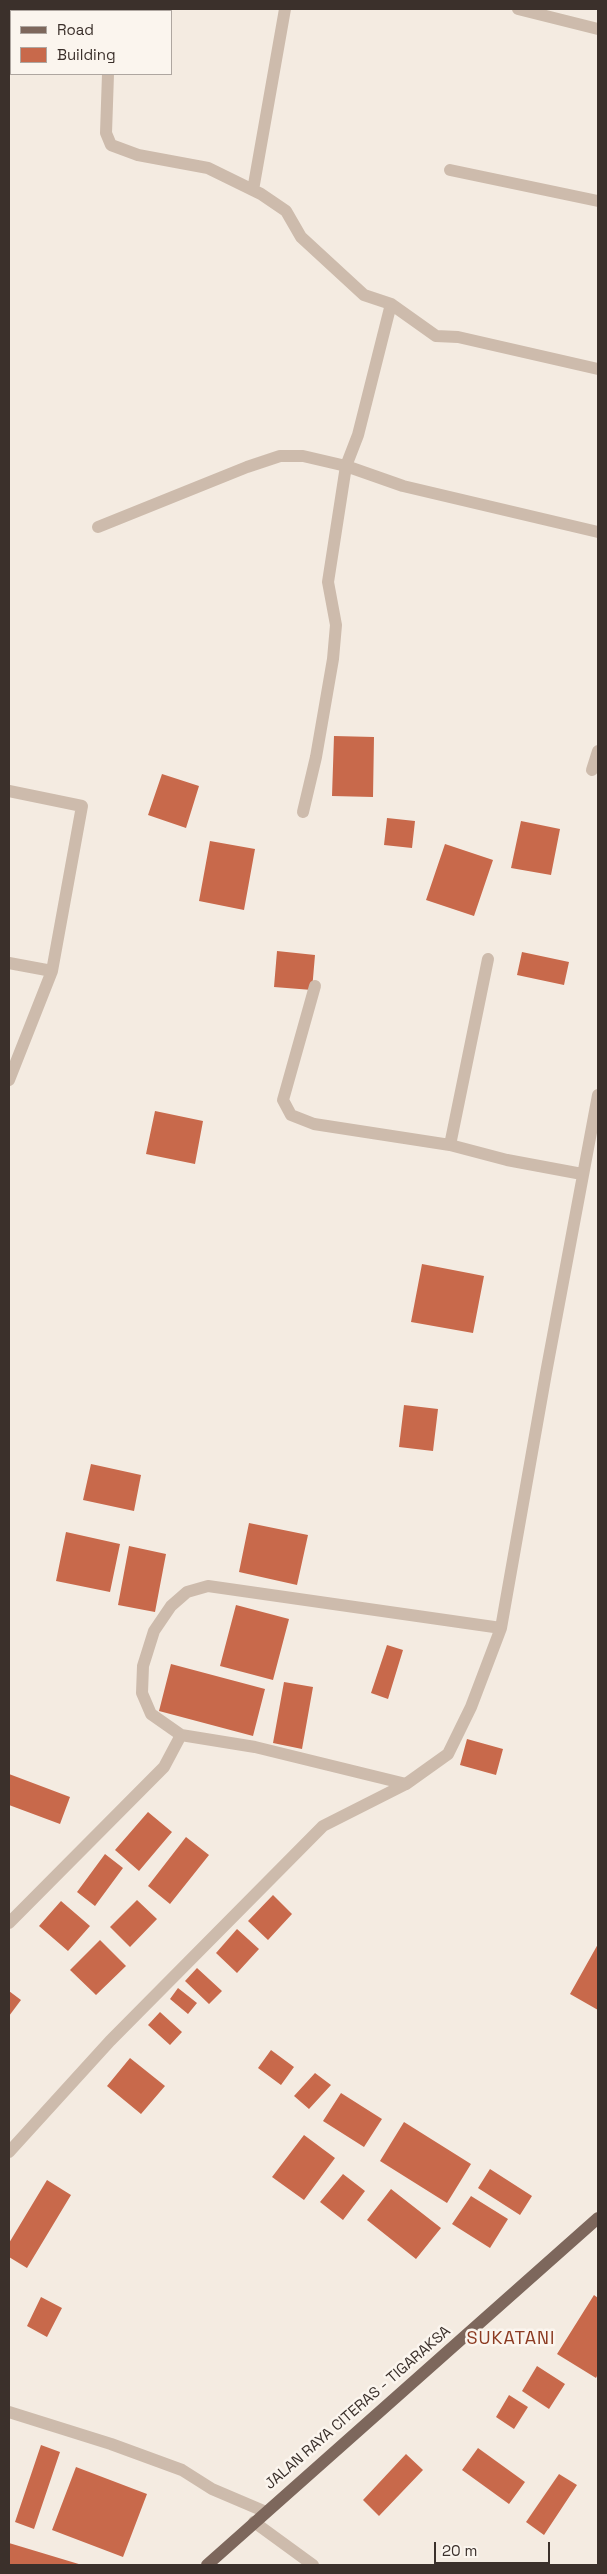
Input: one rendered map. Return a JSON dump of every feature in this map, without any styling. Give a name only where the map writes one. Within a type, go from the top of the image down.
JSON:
[{"type":"main road","name":"JALAN RAYA CITERAS - TIGARAKSA","points":[[207,2565],[598,2218]]},
{"type":"street","points":[[253,190],[285,9]]},
{"type":"street","points":[[518,9],[598,29]]},
{"type":"street","points":[[108,75],[106,133],[111,145],[138,155],[208,168],[271,199],[286,211],[301,237],[364,296],[391,304],[436,336],[458,336],[598,369]]},
{"type":"street","points":[[450,170],[598,200]]},
{"type":"street","points":[[303,812],[316,757],[333,659],[336,626],[328,582],[346,466],[358,435],[391,304]]},
{"type":"street","points":[[98,527],[247,467],[280,456],[303,456],[346,466],[403,486],[598,532]]},
{"type":"street","points":[[592,770],[598,751]]},
{"type":"street","points":[[9,791],[82,806],[52,971],[9,1080]]},
{"type":"street","points":[[450,1145],[488,959]]},
{"type":"street","points":[[9,963],[52,971]]},
{"type":"street","points":[[315,986],[283,1100],[291,1115],[314,1124],[450,1145],[507,1160],[582,1174]]},
{"type":"street","points":[[9,2152],[110,2041],[323,1826],[406,1784],[448,1754],[471,1707],[501,1628],[582,1174],[598,1095]]},
{"type":"street","points":[[406,1784],[255,1747],[181,1734],[151,1714],[142,1693],[143,1666],[154,1631],[171,1606],[187,1592],[208,1586],[501,1628]]},
{"type":"street","points":[[9,1923],[164,1767],[181,1734]]},
{"type":"street","points":[[9,2412],[111,2444],[182,2470],[212,2489],[266,2512]]},
{"type":"street","points":[[254,2522],[313,2565]]},
{"type":"building","points":[[334,736],[374,737],[373,797],[332,796]]},
{"type":"building","points":[[162,774],[199,786],[186,828],[148,815]]},
{"type":"building","points":[[387,818],[415,821],[412,848],[384,845]]},
{"type":"building","points":[[521,821],[560,829],[551,875],[511,868]]},
{"type":"building","points":[[210,841],[255,849],[244,910],[199,901]]},
{"type":"building","points":[[445,844],[493,860],[474,916],[426,900]]},
{"type":"building","points":[[277,951],[315,955],[312,990],[274,987]]},
{"type":"building","points":[[522,952],[569,962],[564,985],[517,975]]},
{"type":"building","points":[[155,1111],[203,1121],[195,1164],[146,1154]]},
{"type":"building","points":[[422,1264],[484,1276],[473,1333],[411,1322]]},
{"type":"building","points":[[404,1405],[438,1409],[433,1451],[399,1447]]},
{"type":"building","points":[[91,1464],[141,1475],[134,1511],[83,1500]]},
{"type":"building","points":[[249,1523],[308,1535],[297,1585],[239,1572]]},
{"type":"building","points":[[66,1532],[120,1544],[110,1592],[56,1581]]},
{"type":"building","points":[[129,1546],[166,1554],[155,1612],[118,1605]]},
{"type":"building","points":[[236,1605],[289,1619],[273,1680],[220,1666]]},
{"type":"building","points":[[387,1645],[403,1650],[388,1699],[371,1693]]},
{"type":"building","points":[[171,1664],[265,1689],[253,1736],[159,1711]]},
{"type":"building","points":[[284,1682],[313,1687],[302,1749],[273,1743]]},
{"type":"building","points":[[467,1739],[503,1749],[496,1775],[460,1765]]},
{"type":"building","points":[[9,1774],[70,1797],[60,1824],[9,1805]]},
{"type":"building","points":[[148,1812],[172,1832],[139,1871],[115,1850]]},
{"type":"building","points":[[186,1837],[209,1855],[170,1904],[148,1886]]},
{"type":"building","points":[[105,1854],[123,1868],[95,1906],[77,1892]]},
{"type":"building","points":[[273,1895],[292,1914],[268,1940],[248,1921]]},
{"type":"building","points":[[137,1900],[157,1919],[130,1947],[110,1927]]},
{"type":"building","points":[[61,1901],[90,1926],[68,1951],[39,1926]]},
{"type":"building","points":[[237,1929],[259,1949],[237,1973],[216,1953]]},
{"type":"building","points":[[100,1940],[126,1966],[96,1995],[70,1970]]},
{"type":"building","points":[[598,1944],[598,2010],[570,1994]]},
{"type":"building","points":[[197,1968],[222,1991],[209,2004],[185,1981]]},
{"type":"building","points":[[178,1988],[197,2003],[188,2014],[170,1999]]},
{"type":"building","points":[[9,1991],[21,2000],[9,2016]]},
{"type":"building","points":[[160,2012],[182,2032],[170,2045],[148,2025]]},
{"type":"building","points":[[271,2050],[294,2067],[281,2085],[258,2068]]},
{"type":"building","points":[[130,2058],[165,2086],[141,2114],[107,2086]]},
{"type":"building","points":[[315,2073],[331,2085],[309,2109],[294,2096]]},
{"type":"building","points":[[341,2093],[382,2119],[364,2147],[323,2121]]},
{"type":"building","points":[[404,2122],[471,2164],[447,2203],[380,2161]]},
{"type":"building","points":[[304,2135],[335,2158],[304,2200],[272,2177]]},
{"type":"building","points":[[490,2169],[532,2196],[520,2215],[478,2188]]},
{"type":"building","points":[[343,2174],[365,2191],[343,2220],[320,2202]]},
{"type":"building","points":[[47,2180],[71,2195],[27,2268],[9,2257],[9,2243]]},
{"type":"building","points":[[391,2189],[441,2228],[416,2259],[367,2220]]},
{"type":"building","points":[[471,2196],[508,2219],[490,2248],[452,2224]]},
{"type":"building","points":[[594,2295],[598,2298],[598,2374],[596,2378],[557,2354]]},
{"type":"building","points":[[41,2297],[62,2308],[47,2337],[27,2326]]},
{"type":"building","points":[[537,2366],[565,2384],[549,2409],[522,2391]]},
{"type":"building","points":[[509,2395],[528,2407],[514,2429],[496,2417]]},
{"type":"building","points":[[41,2445],[60,2452],[34,2529],[15,2522]]},
{"type":"building","points":[[478,2448],[525,2482],[509,2504],[462,2470]]},
{"type":"building","points":[[406,2454],[423,2470],[379,2516],[363,2500]]},
{"type":"building","points":[[76,2467],[147,2494],[123,2557],[52,2530]]},
{"type":"building","points":[[559,2474],[577,2485],[544,2535],[526,2522]]},
{"type":"building","points":[[9,2543],[82,2565],[9,2565]]},
{"type":"district","name":"SUKATANI","points":[[511,2339]]}]
